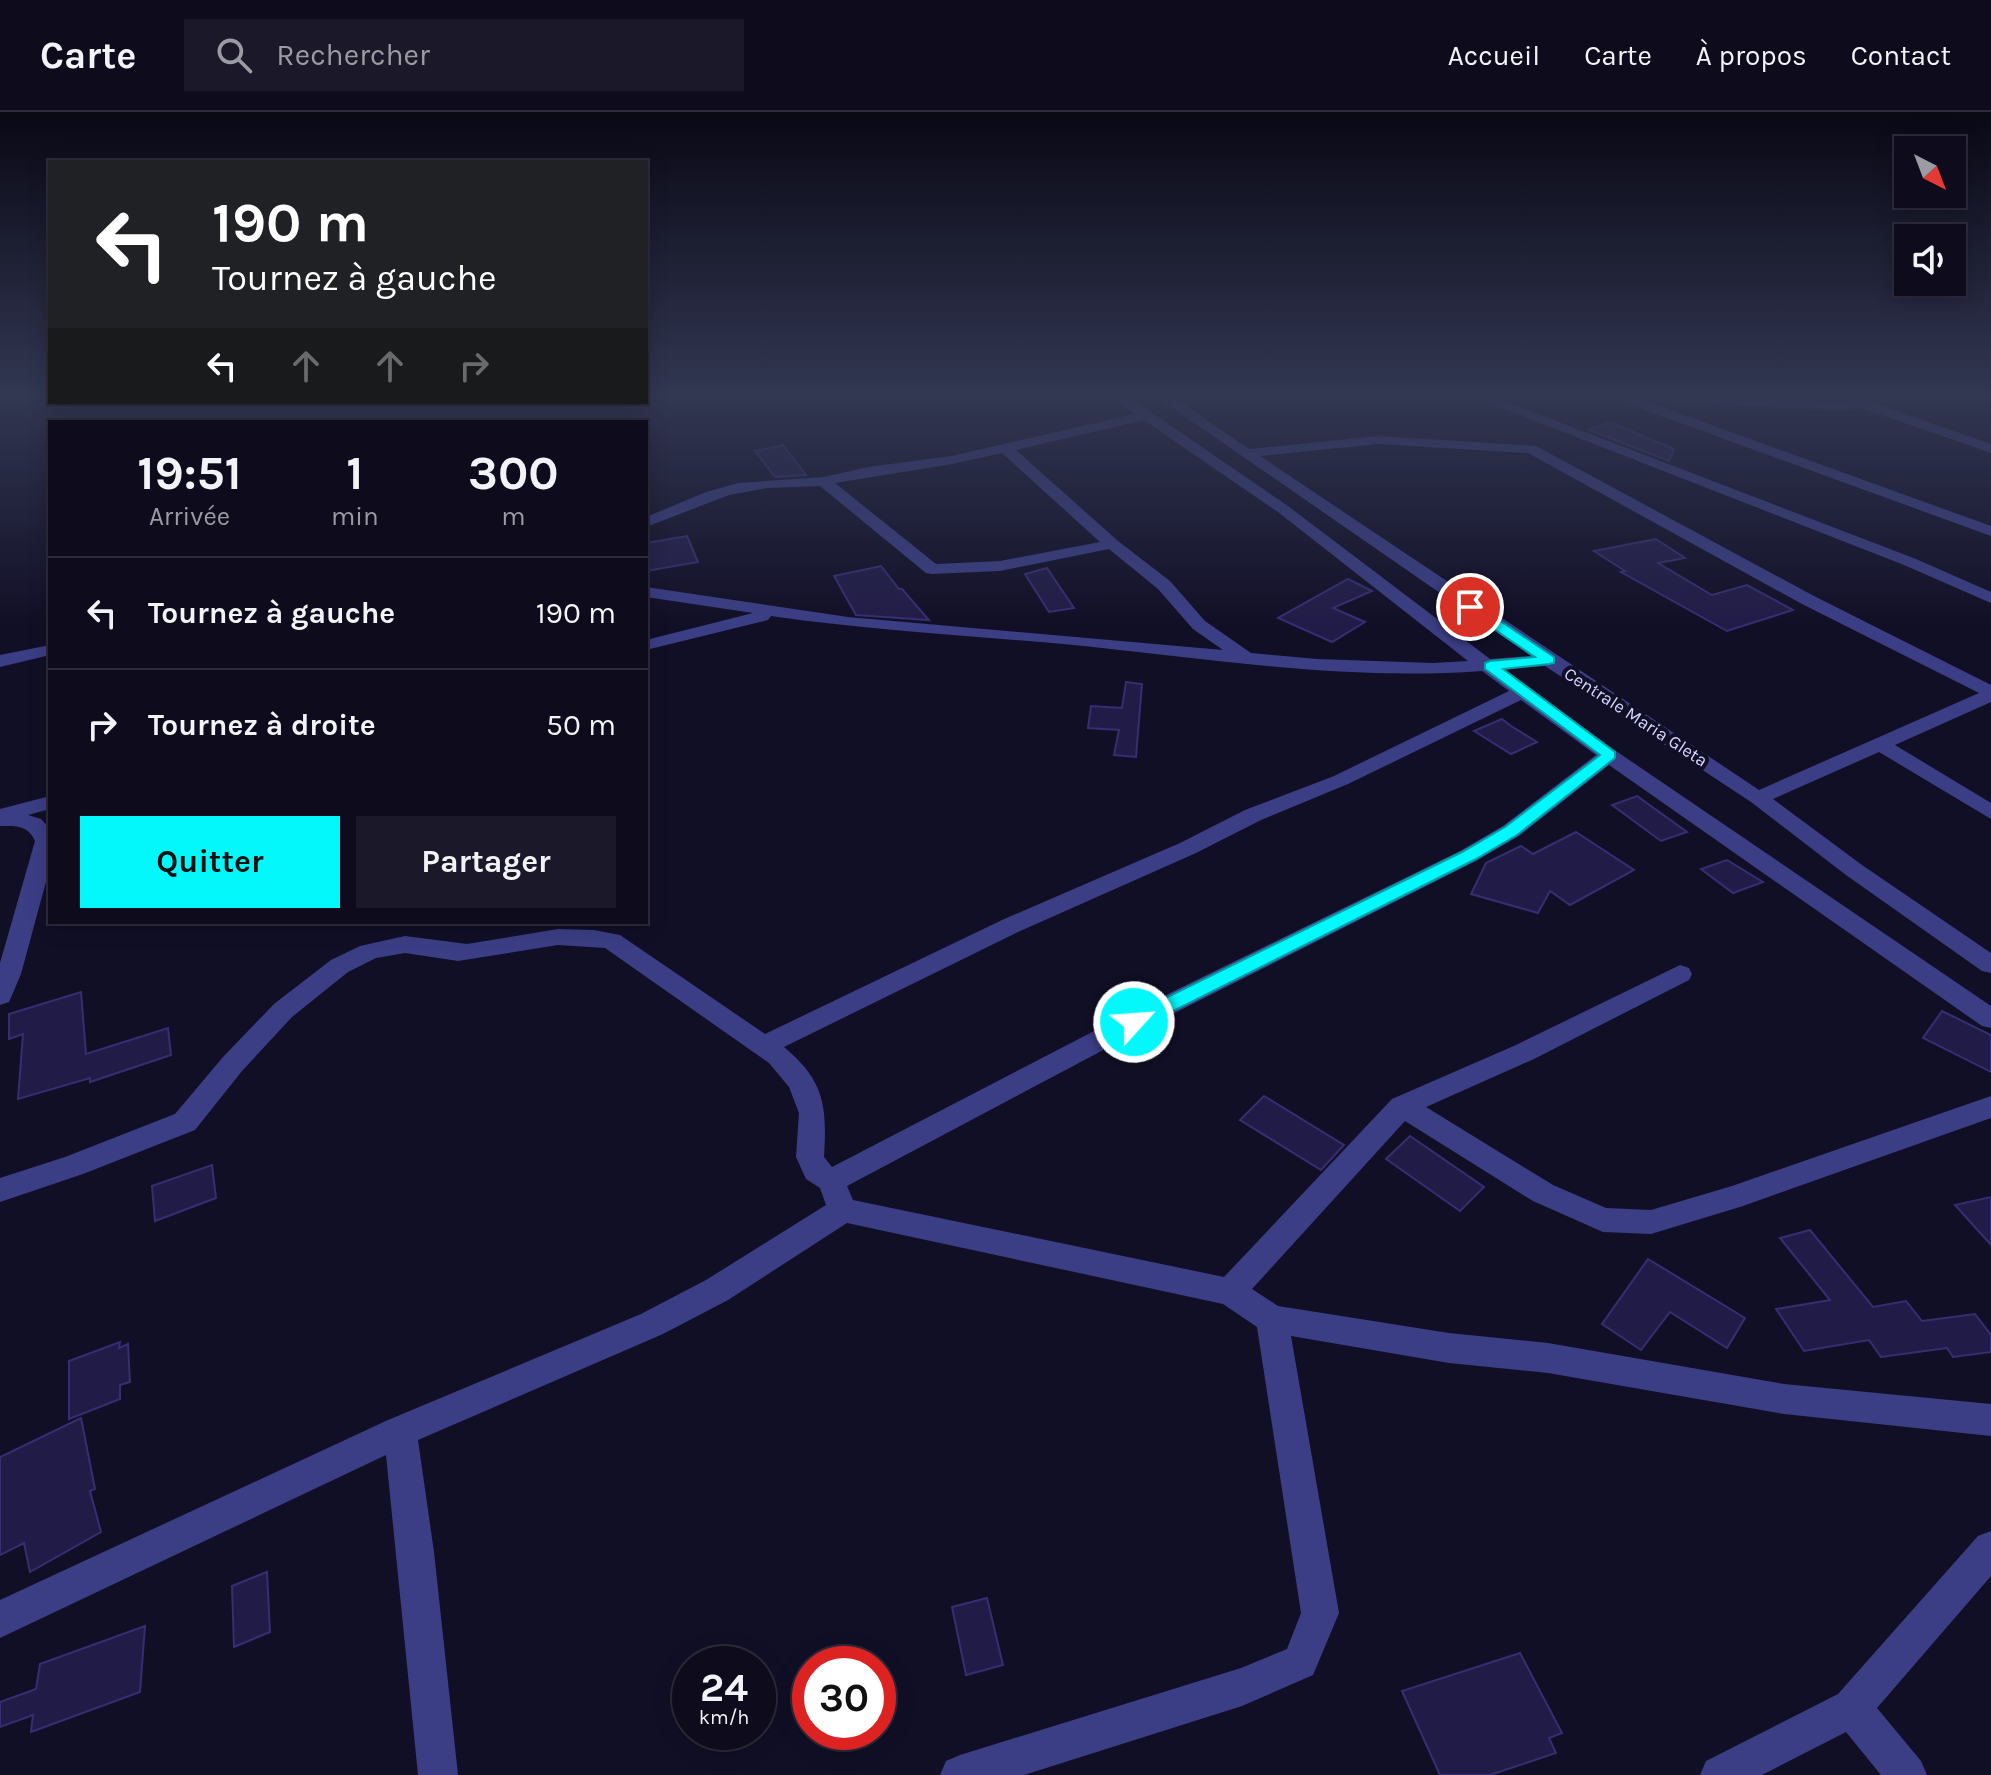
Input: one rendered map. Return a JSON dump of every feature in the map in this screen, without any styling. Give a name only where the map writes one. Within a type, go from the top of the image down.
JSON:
[{"type":"street","points":[[648,521],[734,489],[794,481],[824,481],[870,471]]},
{"type":"street","points":[[1030,471],[1112,544],[1164,585],[1199,625],[1247,659]]},
{"type":"street","points":[[1228,471],[1283,509],[1420,617],[1609,755],[1991,1019]]},
{"type":"street","name":"Centrale Maria Gleta","points":[[1274,471],[1549,660],[1758,798],[1854,870],[1991,965]]},
{"type":"street","points":[[1571,471],[1808,600],[1991,694]]},
{"type":"street","points":[[1673,471],[1895,556],[1991,598]]},
{"type":"street","points":[[1824,471],[1991,531]]},
{"type":"street","points":[[824,481],[932,569],[955,571],[993,567],[1112,544]]},
{"type":"street","points":[[648,592],[848,622],[1380,669],[1490,666],[1549,660]]},
{"type":"street","points":[[648,644],[776,612]]},
{"type":"street","points":[[0,661],[48,650]]},
{"type":"street","points":[[763,1046],[1010,926],[1188,848],[1253,815],[1341,780],[1524,691]]},
{"type":"street","points":[[1758,798],[1991,694]]},
{"type":"street","points":[[1880,744],[1991,812]]},
{"type":"street","points":[[0,1619],[400,1431],[652,1324],[717,1290],[837,1195],[1134,1022],[1468,856],[1511,831],[1609,755]]},
{"type":"street","points":[[0,817],[48,803]]},
{"type":"street","points":[[0,817],[26,819],[41,828],[46,841],[0,996]]},
{"type":"street","points":[[0,1190],[73,1166],[185,1122],[263,1027],[320,979],[362,957],[393,945],[416,945],[449,954],[539,938],[594,937],[612,941],[763,1046],[801,1082],[810,1098],[813,1113],[810,1157],[816,1171],[837,1195],[1230,1292],[1272,1319],[1449,1348],[1548,1358],[1784,1399],[1991,1420]]},
{"type":"street","points":[[1230,1292],[1402,1106],[1525,1052],[1680,974]]},
{"type":"street","points":[[1402,1106],[1555,1198],[1603,1220],[1651,1222],[1733,1198],[1991,1107]]},
{"type":"street","points":[[960,1775],[1242,1687],[1300,1662],[1320,1613],[1272,1319]]},
{"type":"street","points":[[400,1431],[416,1552],[438,1775]]},
{"type":"street","points":[[1720,1775],[1852,1708],[1991,1549]]},
{"type":"street","points":[[1852,1708],[1907,1775]]},
{"type":"building","points":[[770,471],[803,471],[806,475],[775,477]]},
{"type":"building","points":[[687,536],[698,562],[648,571],[648,543]]},
{"type":"building","points":[[1656,539],[1685,558],[1658,563],[1712,595],[1747,585],[1793,610],[1727,631],[1621,572],[1625,571],[1594,551]]},
{"type":"building","points":[[881,566],[929,620],[856,615],[834,576]]},
{"type":"building","points":[[1047,568],[1074,608],[1049,612],[1025,574]]},
{"type":"building","points":[[1348,579],[1372,591],[1333,608],[1365,622],[1332,642],[1278,618]]},
{"type":"building","points":[[1126,682],[1142,684],[1136,757],[1114,755],[1119,730],[1088,728],[1091,706],[1122,708]]},
{"type":"building","points":[[1502,719],[1537,742],[1511,754],[1474,731]]},
{"type":"building","points":[[1637,796],[1687,832],[1661,841],[1612,805]]},
{"type":"building","points":[[1576,832],[1634,870],[1570,905],[1550,891],[1538,913],[1471,894],[1486,863],[1521,846],[1533,854]]},
{"type":"building","points":[[1727,860],[1763,882],[1733,893],[1701,869]]},
{"type":"building","points":[[81,992],[86,1054],[168,1028],[171,1055],[90,1082],[90,1078],[18,1099],[23,1034],[9,1039],[9,1014]]},
{"type":"building","points":[[1942,1011],[1991,1035],[1991,1072],[1923,1038]]},
{"type":"building","points":[[1264,1096],[1344,1145],[1321,1170],[1240,1120]]},
{"type":"building","points":[[1410,1136],[1484,1187],[1460,1211],[1386,1159]]},
{"type":"building","points":[[212,1165],[216,1198],[155,1221],[152,1186]]},
{"type":"building","points":[[1991,1197],[1991,1245],[1955,1205]]},
{"type":"building","points":[[1810,1230],[1873,1307],[1906,1301],[1922,1321],[1975,1314],[1991,1335],[1991,1352],[1953,1357],[1947,1348],[1881,1357],[1869,1340],[1804,1351],[1776,1309],[1830,1300],[1780,1238]]},
{"type":"building","points":[[1648,1259],[1745,1318],[1727,1348],[1670,1312],[1641,1350],[1602,1324]]},
{"type":"building","points":[[120,1342],[119,1348],[128,1344],[130,1382],[120,1385],[120,1399],[69,1419],[69,1361]]},
{"type":"building","points":[[81,1418],[95,1489],[90,1491],[101,1532],[30,1572],[24,1543],[0,1555],[0,1457]]},
{"type":"building","points":[[267,1572],[270,1632],[234,1647],[232,1586]]},
{"type":"building","points":[[987,1598],[1003,1665],[966,1675],[952,1607]]},
{"type":"building","points":[[145,1626],[140,1692],[31,1732],[33,1715],[0,1727],[0,1702],[36,1689],[40,1664]]},
{"type":"building","points":[[1520,1653],[1562,1733],[1549,1738],[1556,1753],[1490,1775],[1440,1775],[1402,1691]]},
{"type":"route","points":[[1134,1022],[1468,856],[1511,831],[1609,755],[1490,666],[1549,660],[1470,607]]}]
